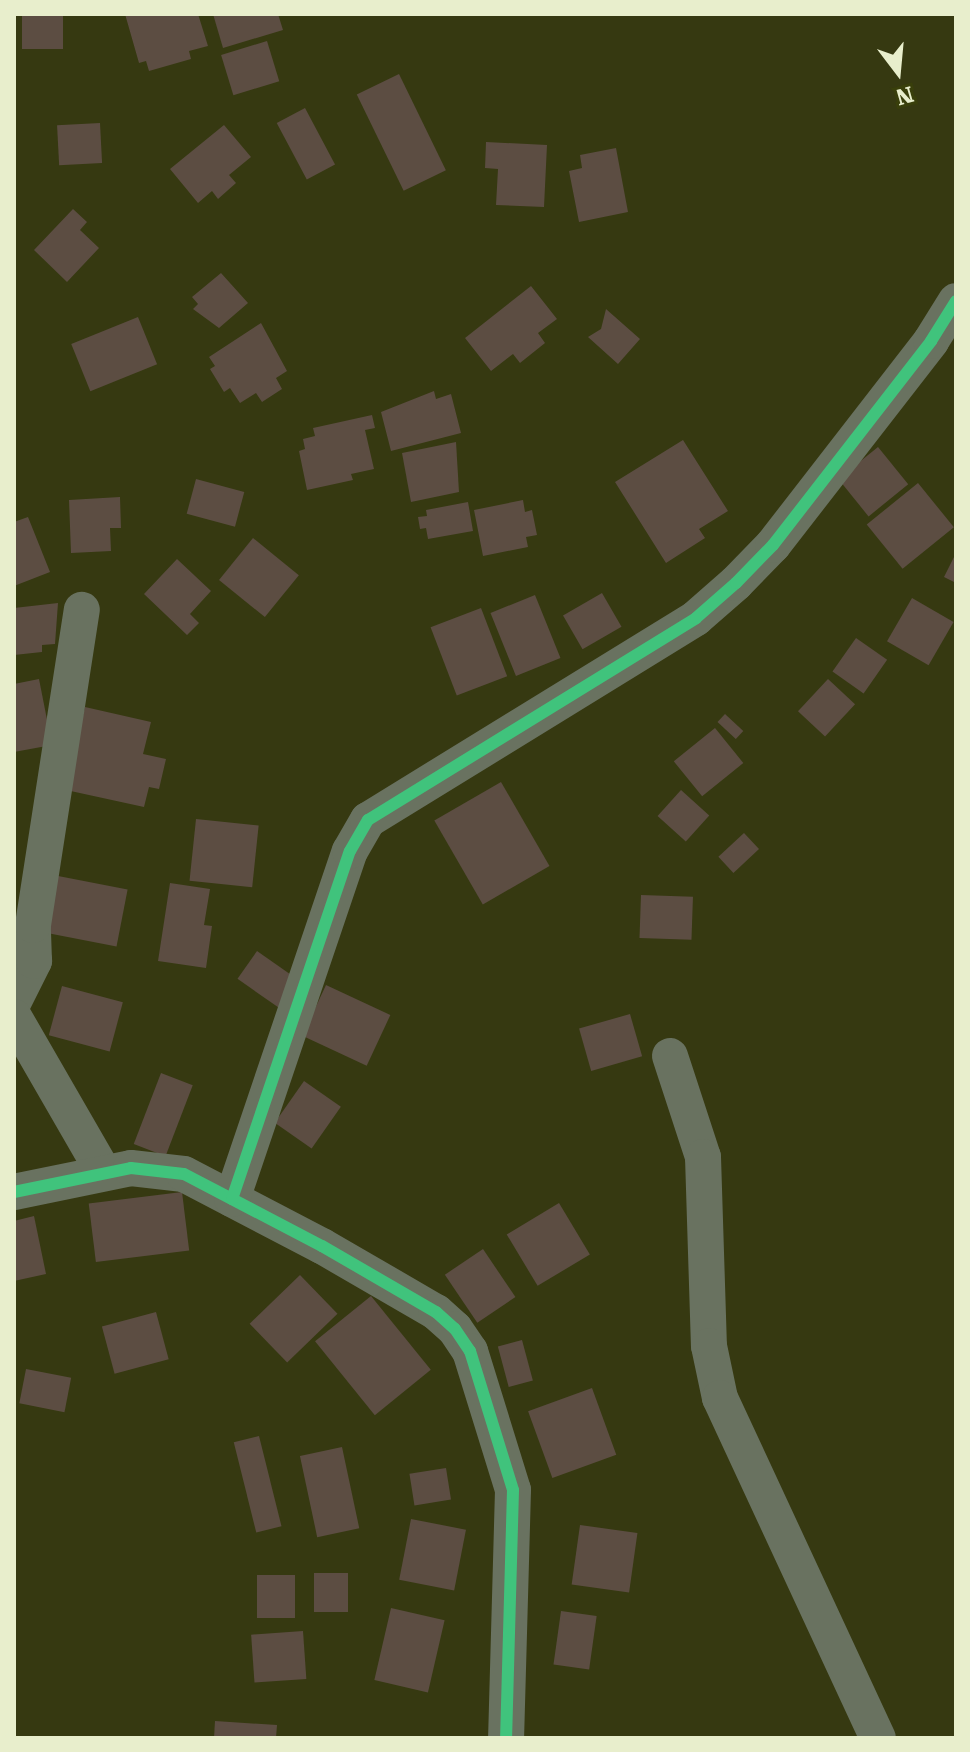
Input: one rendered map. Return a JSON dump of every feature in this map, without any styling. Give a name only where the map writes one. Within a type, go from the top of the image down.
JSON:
[{"type":"street","points":[[232,1199],[350,851],[368,820],[696,618],[736,583],[773,545],[931,341],[956,301]]},
{"type":"street","points":[[14,1001],[34,961],[33,925],[82,610]]},
{"type":"street","points":[[14,1017],[104,1173]]},
{"type":"street","points":[[670,1056],[703,1157],[709,1346],[720,1398],[878,1738]]},
{"type":"street","points":[[14,1192],[104,1173],[159,1168],[184,1174],[436,1312],[470,1351],[513,1490],[506,1738]]},
{"type":"building","points":[[22,14],[63,14],[63,49],[22,49]]},
{"type":"building","points":[[125,14],[198,14],[208,46],[189,51],[191,59],[149,71],[146,61],[139,63]]},
{"type":"building","points":[[213,14],[278,14],[283,30],[223,48]]},
{"type":"building","points":[[267,41],[279,81],[233,95],[221,55]]},
{"type":"building","points":[[399,74],[446,170],[404,191],[357,95]]},
{"type":"building","points":[[305,108],[335,165],[307,180],[277,123]]},
{"type":"building","points":[[100,123],[102,163],[59,165],[57,125]]},
{"type":"building","points":[[224,125],[251,157],[229,175],[236,183],[218,199],[212,191],[198,203],[170,169]]},
{"type":"building","points":[[486,142],[547,145],[544,207],[496,205],[498,169],[485,168]]},
{"type":"building","points":[[616,148],[628,212],[579,222],[569,171],[582,168],[580,155]]},
{"type":"building","points":[[73,209],[87,222],[80,230],[99,248],[67,282],[34,250]]},
{"type":"building","points":[[221,273],[248,303],[219,328],[193,309],[198,304],[192,297]]},
{"type":"building","points":[[531,286],[557,319],[538,333],[545,343],[520,363],[513,354],[491,371],[465,338]]},
{"type":"building","points":[[606,309],[640,339],[618,364],[588,337],[601,329]]},
{"type":"building","points":[[138,317],[157,364],[90,391],[71,344]]},
{"type":"building","points":[[261,323],[287,371],[276,378],[282,389],[262,402],[256,393],[240,403],[230,388],[224,392],[210,369],[215,366],[209,357]]},
{"type":"building","points":[[434,391],[436,399],[451,394],[461,433],[391,451],[381,412]]},
{"type":"building","points":[[372,415],[375,428],[365,430],[374,469],[351,474],[353,480],[307,490],[299,451],[305,449],[303,439],[315,436],[313,428]]},
{"type":"building","points":[[683,440],[728,511],[699,529],[705,538],[666,563],[615,482]]},
{"type":"building","points":[[456,442],[459,492],[411,502],[402,453]]},
{"type":"building","points":[[878,447],[908,484],[869,516],[838,479]]},
{"type":"building","points":[[196,479],[244,492],[235,527],[187,514]]},
{"type":"building","points":[[918,483],[954,527],[903,569],[867,525]]},
{"type":"building","points":[[120,497],[121,528],[110,528],[111,551],[71,553],[69,500]]},
{"type":"building","points":[[523,500],[525,512],[532,510],[537,535],[526,537],[528,547],[483,556],[474,510]]},
{"type":"building","points":[[468,502],[473,531],[428,539],[426,528],[420,529],[418,517],[427,516],[426,510]]},
{"type":"building","points":[[28,517],[50,572],[14,586],[14,522]]},
{"type":"building","points":[[253,538],[299,575],[265,617],[219,580]]},
{"type":"building","points":[[956,553],[956,583],[944,577]]},
{"type":"building","points":[[177,559],[211,591],[190,614],[199,623],[187,635],[144,594]]},
{"type":"building","points":[[602,593],[622,627],[583,649],[563,616]]},
{"type":"building","points":[[535,595],[560,658],[516,676],[490,613]]},
{"type":"building","points":[[912,598],[954,622],[929,665],[887,641]]},
{"type":"building","points":[[58,603],[55,644],[42,645],[42,652],[14,655],[14,608]]},
{"type":"building","points":[[481,608],[507,676],[457,696],[431,627]]},
{"type":"building","points":[[856,638],[887,660],[864,693],[832,672]]},
{"type":"building","points":[[39,679],[52,745],[14,752],[14,684]]},
{"type":"building","points":[[828,679],[855,704],[825,736],[798,711]]},
{"type":"building","points":[[85,707],[151,722],[143,754],[166,759],[159,789],[149,787],[144,807],[66,790]]},
{"type":"building","points":[[725,714],[743,731],[736,739],[717,722]]},
{"type":"building","points":[[715,728],[743,763],[702,796],[674,761]]},
{"type":"building","points":[[501,782],[550,866],[483,905],[434,820]]},
{"type":"building","points":[[681,790],[709,815],[686,841],[658,816]]},
{"type":"building","points":[[196,819],[259,826],[252,887],[190,881]]},
{"type":"building","points":[[744,833],[759,849],[733,873],[718,857]]},
{"type":"building","points":[[53,875],[128,890],[117,946],[42,932]]},
{"type":"building","points":[[170,883],[210,889],[204,925],[212,926],[206,968],[158,961]]},
{"type":"building","points":[[641,895],[693,897],[691,940],[639,938]]},
{"type":"building","points":[[257,951],[299,980],[279,1008],[237,979]]},
{"type":"building","points":[[326,985],[390,1015],[367,1066],[302,1036]]},
{"type":"building","points":[[62,986],[123,1002],[110,1052],[49,1035]]},
{"type":"building","points":[[630,1014],[642,1056],[591,1071],[579,1029]]},
{"type":"building","points":[[161,1073],[193,1085],[166,1156],[134,1144]]},
{"type":"building","points":[[304,1081],[341,1107],[312,1149],[275,1123]]},
{"type":"building","points":[[182,1192],[189,1251],[96,1262],[89,1203]]},
{"type":"building","points":[[559,1203],[590,1254],[538,1286],[507,1234]]},
{"type":"building","points":[[34,1216],[46,1274],[14,1281],[14,1221]]},
{"type":"building","points":[[483,1249],[515,1297],[477,1323],[445,1275]]},
{"type":"building","points":[[300,1275],[338,1314],[287,1362],[250,1324]]},
{"type":"building","points":[[371,1296],[431,1370],[375,1415],[315,1341]]},
{"type":"building","points":[[156,1312],[169,1359],[115,1374],[102,1326]]},
{"type":"building","points":[[522,1340],[533,1381],[509,1387],[498,1346]]},
{"type":"building","points":[[26,1369],[71,1378],[64,1412],[19,1403]]},
{"type":"building","points":[[592,1388],[616,1455],[552,1478],[528,1411]]},
{"type":"building","points":[[259,1436],[281,1526],[256,1533],[234,1442]]},
{"type":"building","points":[[342,1447],[359,1528],[317,1537],[300,1456]]},
{"type":"building","points":[[446,1468],[451,1500],[414,1505],[409,1474]]},
{"type":"building","points":[[411,1519],[466,1530],[454,1591],[399,1580]]},
{"type":"building","points":[[580,1525],[637,1533],[629,1592],[572,1584]]},
{"type":"building","points":[[314,1573],[348,1573],[348,1612],[314,1612]]},
{"type":"building","points":[[257,1575],[295,1575],[295,1618],[257,1618]]},
{"type":"building","points":[[391,1608],[445,1620],[428,1692],[374,1680]]},
{"type":"building","points":[[561,1611],[597,1616],[589,1669],[553,1664]]},
{"type":"building","points":[[303,1631],[306,1679],[254,1683],[251,1635]]},
{"type":"building","points":[[215,1721],[277,1725],[276,1738],[214,1738]]},
{"type":"cycle path","points":[[232,1199],[350,851],[368,820],[696,618],[736,583],[773,545],[931,341],[956,301]]},
{"type":"cycle path","points":[[14,1192],[131,1168],[184,1174],[322,1246],[436,1312],[455,1329],[470,1351],[513,1490],[506,1738]]}]
